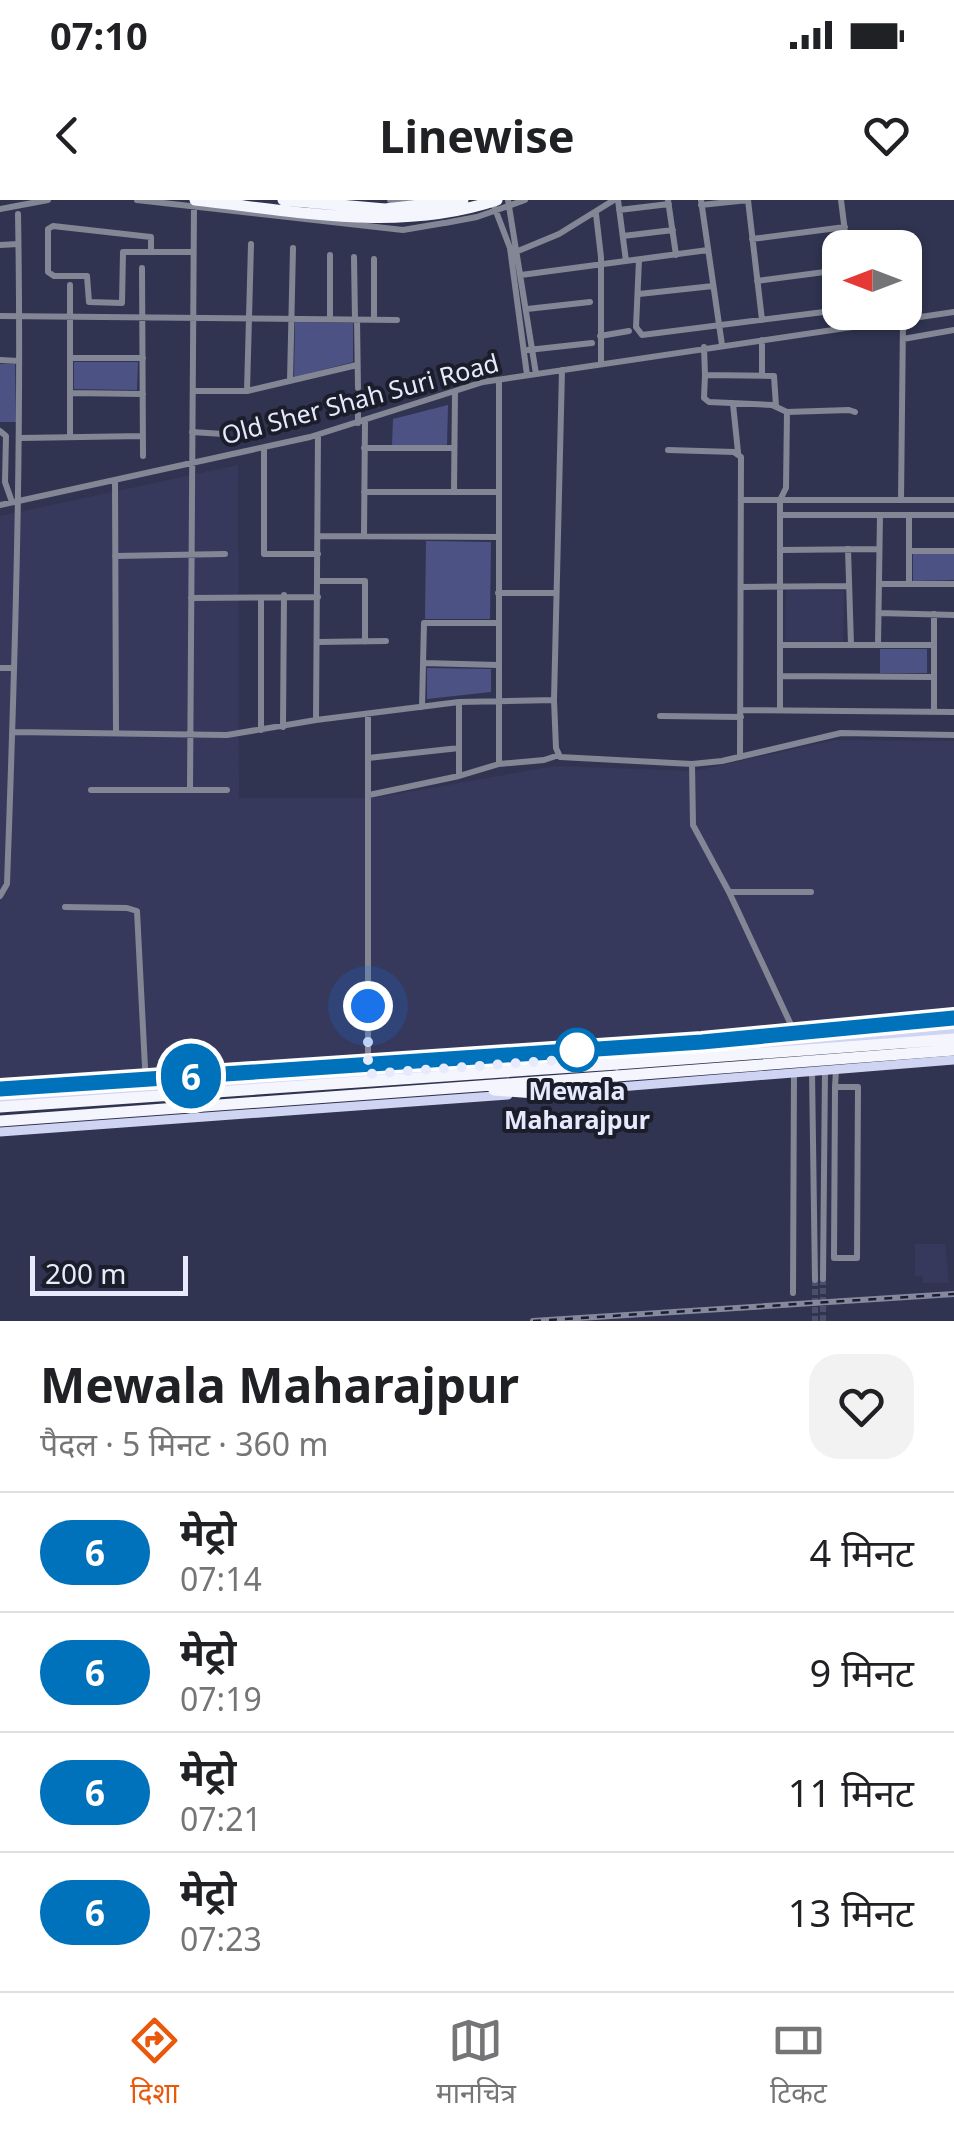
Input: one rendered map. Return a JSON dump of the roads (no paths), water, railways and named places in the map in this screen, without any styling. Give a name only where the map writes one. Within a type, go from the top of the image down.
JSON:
[{"type":"highway","points":[[283,200],[385,209],[463,200]]},
{"type":"highway","points":[[195,203],[390,220],[495,204]]},
{"type":"highway","points":[[0,1121],[466,1086],[954,1039]]},
{"type":"highway","points":[[0,1108],[226,1090],[954,1050]]},
{"type":"highway","points":[[226,1090],[287,1078]]},
{"type":"highway","points":[[466,1086],[535,1094]]},
{"type":"main road","points":[[0,1098],[954,1031]]},
{"type":"main road","points":[[884,1036],[886,1065]]},
{"type":"main road","points":[[0,1132],[954,1060]]},
{"type":"street","points":[[0,209],[48,200]]},
{"type":"street","points":[[138,200],[195,203],[403,230],[444,223],[495,204],[525,200]]},
{"type":"street","points":[[390,200],[412,200]]},
{"type":"street","points":[[434,200],[444,223]]},
{"type":"street","points":[[518,251],[596,214],[616,200],[626,261]]},
{"type":"street","points":[[722,345],[701,203],[748,200],[762,320]]},
{"type":"street","points":[[841,200],[845,230]]},
{"type":"street","points":[[620,210],[668,202],[676,254]]},
{"type":"street","points":[[190,790],[195,203]]},
{"type":"street","points":[[510,203],[531,374]]},
{"type":"street","points":[[495,204],[510,248],[523,310]]},
{"type":"street","points":[[0,896],[7,884],[14,668],[14,502],[20,433],[18,214]]},
{"type":"street","points":[[596,214],[601,265],[601,364]]},
{"type":"street","points":[[152,252],[151,236],[53,226],[48,229],[48,272],[87,276],[89,302],[122,302],[123,252],[152,252],[193,252]]},
{"type":"street","points":[[752,239],[845,227]]},
{"type":"street","points":[[623,236],[673,230]]},
{"type":"street","points":[[0,245],[18,244]]},
{"type":"street","points":[[248,391],[251,244]]},
{"type":"street","points":[[290,381],[293,248]]},
{"type":"street","points":[[521,275],[708,250]]},
{"type":"street","points":[[330,255],[330,319]]},
{"type":"street","points":[[354,257],[358,388]]},
{"type":"street","points":[[374,259],[374,320]]},
{"type":"street","points":[[639,260],[636,327],[642,335],[822,312]]},
{"type":"street","points":[[142,268],[144,456]]},
{"type":"street","points":[[757,281],[822,272]]},
{"type":"street","points":[[70,285],[70,436]]},
{"type":"street","points":[[639,294],[713,286]]},
{"type":"street","points":[[523,310],[590,302]]},
{"type":"street","name":"Old Sher Shah Suri Road","points":[[922,317],[954,312]]},
{"type":"street","points":[[0,316],[397,320]]},
{"type":"street","name":"Old Sher Shah Suri Road","points":[[0,504],[318,435],[499,380],[836,330]]},
{"type":"street","points":[[901,500],[903,330]]},
{"type":"street","points":[[903,339],[954,330]]},
{"type":"street","points":[[600,336],[628,332]]},
{"type":"street","points":[[762,340],[762,375]]},
{"type":"street","points":[[528,350],[592,343]]},
{"type":"street","points":[[704,347],[705,401],[776,406],[787,412],[854,412]]},
{"type":"street","points":[[70,358],[143,358]]},
{"type":"street","points":[[0,360],[19,361]]},
{"type":"street","points":[[193,391],[248,391],[358,365]]},
{"type":"street","points":[[562,370],[554,700],[559,755],[692,764],[740,757],[831,734],[954,735]]},
{"type":"street","points":[[705,376],[774,376],[776,406]]},
{"type":"street","points":[[498,764],[499,380]]},
{"type":"street","points":[[454,492],[455,391]]},
{"type":"street","points":[[70,392],[143,394]]},
{"type":"street","points":[[358,402],[364,448],[364,536]]},
{"type":"street","points":[[732,404],[738,452],[742,457],[740,757]]},
{"type":"street","points":[[780,710],[780,500],[786,488],[787,412]]},
{"type":"street","points":[[0,430],[70,436],[143,436]]},
{"type":"street","points":[[0,430],[6,436],[3,482],[14,502]]},
{"type":"street","points":[[192,432],[223,434]]},
{"type":"street","points":[[316,720],[318,435]]},
{"type":"street","points":[[264,448],[264,554],[318,554]]},
{"type":"street","points":[[364,448],[454,448]]},
{"type":"street","points":[[668,450],[738,452]]},
{"type":"street","points":[[115,482],[116,732]]},
{"type":"street","points":[[364,492],[499,492]]},
{"type":"street","points":[[742,500],[954,500]]},
{"type":"street","points":[[780,515],[954,515]]},
{"type":"street","points":[[878,645],[880,515]]},
{"type":"street","points":[[909,515],[909,584]]},
{"type":"street","points":[[318,536],[498,536]]},
{"type":"street","points":[[780,550],[880,549]]},
{"type":"street","points":[[848,550],[851,645]]},
{"type":"street","points":[[909,551],[954,551]]},
{"type":"street","points":[[115,556],[226,554]]},
{"type":"street","points":[[318,581],[365,581],[365,642]]},
{"type":"street","points":[[879,584],[954,584]]},
{"type":"street","points":[[742,588],[849,586]]},
{"type":"street","points":[[498,592],[556,593]]},
{"type":"street","points":[[283,727],[284,596]]},
{"type":"street","points":[[191,598],[318,597]]},
{"type":"street","points":[[261,598],[261,730]]},
{"type":"street","points":[[879,613],[954,614]]},
{"type":"street","points":[[934,614],[934,712]]},
{"type":"street","points":[[422,706],[424,623],[498,623]]},
{"type":"street","points":[[318,642],[386,641]]},
{"type":"street","points":[[780,645],[934,645]]},
{"type":"street","points":[[423,663],[498,665]]},
{"type":"street","points":[[0,668],[14,668]]},
{"type":"street","points":[[780,676],[934,678]]},
{"type":"street","points":[[12,732],[227,735],[459,702],[554,700]]},
{"type":"street","points":[[459,702],[459,776]]},
{"type":"street","points":[[660,716],[780,710],[954,712]]},
{"type":"street","points":[[368,714],[368,1074]]},
{"type":"street","points":[[368,758],[459,748]]},
{"type":"street","points":[[368,795],[498,764],[559,755]]},
{"type":"street","points":[[692,764],[693,825],[730,892],[800,1043]]},
{"type":"street","points":[[92,790],[227,790]]},
{"type":"street","points":[[730,892],[811,892]]},
{"type":"street","points":[[64,907],[137,911],[146,1087]]},
{"type":"street","points":[[830,1070],[835,1087],[834,1258],[856,1258],[858,1087],[835,1087]]},
{"type":"street","points":[[812,1072],[819,1280],[830,1070]]},
{"type":"street","points":[[793,1293],[794,1072]]},
{"type":"tunnel","points":[[823,1279],[823,1321]]},
{"type":"tunnel","points":[[815,1280],[815,1321]]},
{"type":"railway","points":[[0,1089],[702,1042],[954,1018]]},
{"type":"railway","points":[[533,1321],[954,1294]]},
{"type":"metro line","name":"6","points":[[0,1089],[702,1042],[954,1018]]},
{"type":"place","name":"Mewala Maharajpur","points":[[577,1050]]}]
